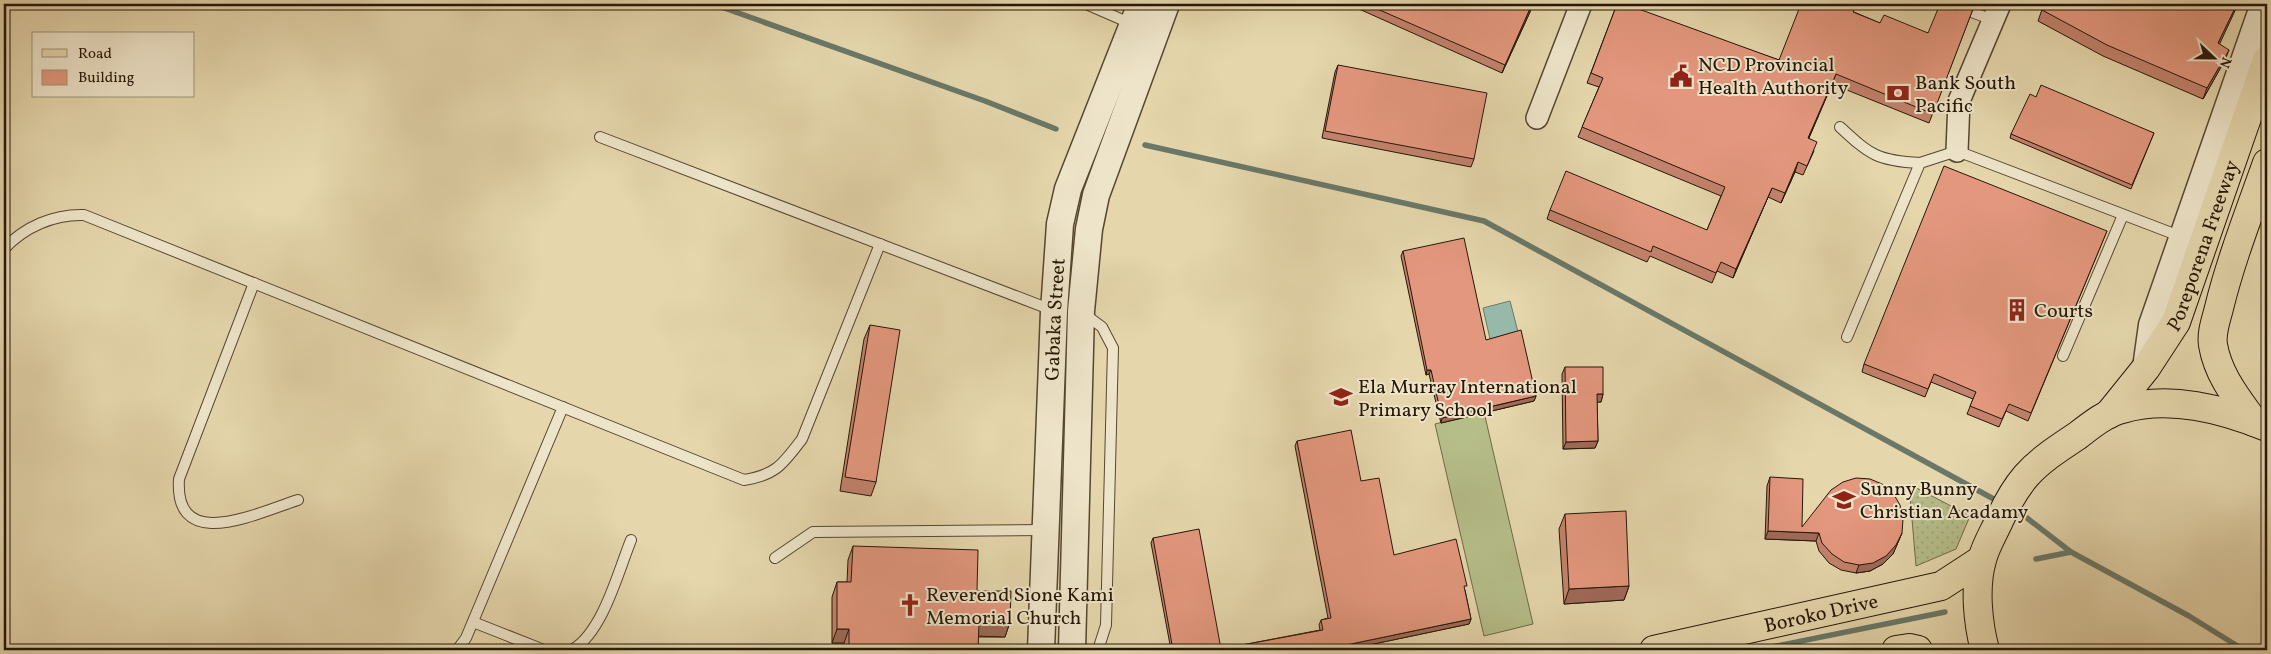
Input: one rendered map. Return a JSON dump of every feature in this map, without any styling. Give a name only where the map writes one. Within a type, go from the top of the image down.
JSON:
[{"type":"main road","name":"Poreporena Freeway","points":[[2109,414],[2146,368],[2176,322],[2267,60]]},
{"type":"main road","name":"Poreporena Freeway","points":[[2261,424],[2228,386],[2216,360],[2212,343],[2225,282],[2267,163]]},
{"type":"main road","points":[[1985,650],[1980,634],[1978,585],[1985,552],[2012,494],[2026,475],[2046,456],[2109,414],[2121,409],[2144,405],[2188,405],[2230,412],[2261,424]]},
{"type":"main road","name":"Boroko Drive","points":[[1654,650],[1942,586],[1985,552]]},
{"type":"main road","points":[[1896,650],[1909,648],[1918,650]]},
{"type":"street","name":"Gabaka Street","points":[[1042,650],[1046,530],[1067,311],[1096,195],[1166,4]]},
{"type":"street","points":[[1537,118],[1581,4]]},
{"type":"street","points":[[2146,368],[2152,325],[2264,4]]},
{"type":"street","points":[[1957,151],[1959,102],[1996,12]]},
{"type":"street","name":"Gabaka Street","points":[[1072,650],[1067,311],[1060,224],[1068,189],[1137,14]]},
{"type":"lane","points":[[1086,4],[1137,14]]},
{"type":"lane","points":[[1950,4],[1996,12]]},
{"type":"lane","points":[[1840,128],[1872,155],[1899,162],[1920,163],[1957,151],[2182,237]]},
{"type":"lane","points":[[600,137],[880,244],[1067,311],[1102,328],[1113,348],[1106,625],[1098,650]]},
{"type":"lane","points":[[1846,337],[1920,163]]},
{"type":"lane","points":[[4,249],[18,236],[48,219],[68,214],[84,215],[744,480],[770,474],[783,464],[802,439],[880,244]]},
{"type":"lane","points":[[2063,356],[2123,215]]},
{"type":"lane","points":[[254,283],[179,479],[178,496],[192,519],[207,525],[229,522],[298,500]]},
{"type":"lane","points":[[457,650],[466,638],[473,622],[562,407]]},
{"type":"lane","points":[[775,558],[813,532],[1046,530]]},
{"type":"lane","points":[[572,650],[588,637],[598,620],[631,540]]},
{"type":"lane","points":[[473,622],[544,650]]},
{"type":"green space","points":[[1484,412],[1533,624],[1484,636],[1435,424]]},
{"type":"green space","points":[[1909,484],[1970,516],[1956,549],[1916,566]]},
{"type":"shaded area","points":[[1510,301],[1518,332],[1490,339],[1483,308]]},
{"type":"building","points":[[1366,4],[1532,4],[1505,65]]},
{"type":"building","points":[[1617,4],[1625,4],[1779,60],[1801,4],[1857,4],[1853,12],[1880,23],[1884,15],[1928,33],[1940,4],[1957,10],[1959,4],[1973,9],[1933,114],[1836,74],[1808,138],[1817,142],[1807,166],[1798,162],[1785,193],[1772,188],[1736,269],[1721,262],[1716,273],[1653,246],[1651,252],[1550,210],[1566,171],[1707,230],[1725,187],[1582,127],[1603,78],[1591,73]]},
{"type":"building","points":[[2044,4],[2237,4],[2218,43],[2229,50],[2207,88],[2107,45],[2042,10]]},
{"type":"building","points":[[1338,65],[1487,93],[1474,159],[1325,131]]},
{"type":"building","points":[[2041,85],[2154,133],[2132,185],[2011,134],[2030,94],[2036,97]]},
{"type":"building","points":[[1944,166],[2107,231],[2031,413],[2009,404],[2002,419],[1970,406],[1976,392],[1934,374],[1928,389],[1864,364]]},
{"type":"building","points":[[1464,238],[1486,340],[1521,330],[1536,396],[1442,418],[1431,370],[1427,370],[1403,251]]},
{"type":"building","points":[[870,325],[900,330],[876,482],[845,477]]},
{"type":"building","points":[[1565,367],[1603,367],[1603,394],[1597,394],[1598,441],[1566,442]]},
{"type":"building","points":[[1351,430],[1361,481],[1379,478],[1394,555],[1456,539],[1467,586],[1464,586],[1471,619],[1322,650],[1173,650],[1153,538],[1199,529],[1221,649],[1323,630],[1321,620],[1331,618],[1297,441]]},
{"type":"building","points":[[1770,477],[1803,479],[1802,527],[1831,490],[1843,482],[1856,478],[1870,479],[1882,484],[1893,493],[1900,505],[1903,519],[1902,533],[1896,545],[1886,556],[1873,563],[1859,565],[1844,562],[1832,554],[1822,543],[1819,533],[1768,531]]},
{"type":"building","points":[[1626,511],[1629,586],[1569,589],[1565,514]]},
{"type":"building","name":"Reverend Sione Kami Memorial Church","points":[[853,546],[978,550],[977,591],[1011,591],[1010,622],[979,622],[978,650],[849,650],[849,629],[837,629],[837,582],[851,582]]},
{"type":"waterway","points":[[713,4],[985,101],[1056,129]]},
{"type":"waterway","points":[[1145,145],[1484,221],[2001,503]]},
{"type":"waterway","points":[[2013,510],[2027,518],[2071,552],[2189,616],[2244,650]]},
{"type":"waterway","points":[[2036,559],[2071,552]]},
{"type":"waterway","points":[[1757,650],[1945,612]]},
{"type":"place","name":"NCD Provincial Health Authority","points":[[1681,76]]},
{"type":"place","name":"Bank South Pacific","points":[[1898,93]]},
{"type":"place","name":"Courts","points":[[2017,310]]},
{"type":"place","name":"Ela Murray International Primary School","points":[[1341,397]]},
{"type":"place","name":"Sunny Bunny Christian Acadamy","points":[[1844,500]]},
{"type":"place","name":"Reverend Sione Kami Memorial Church","points":[[910,605]]}]
